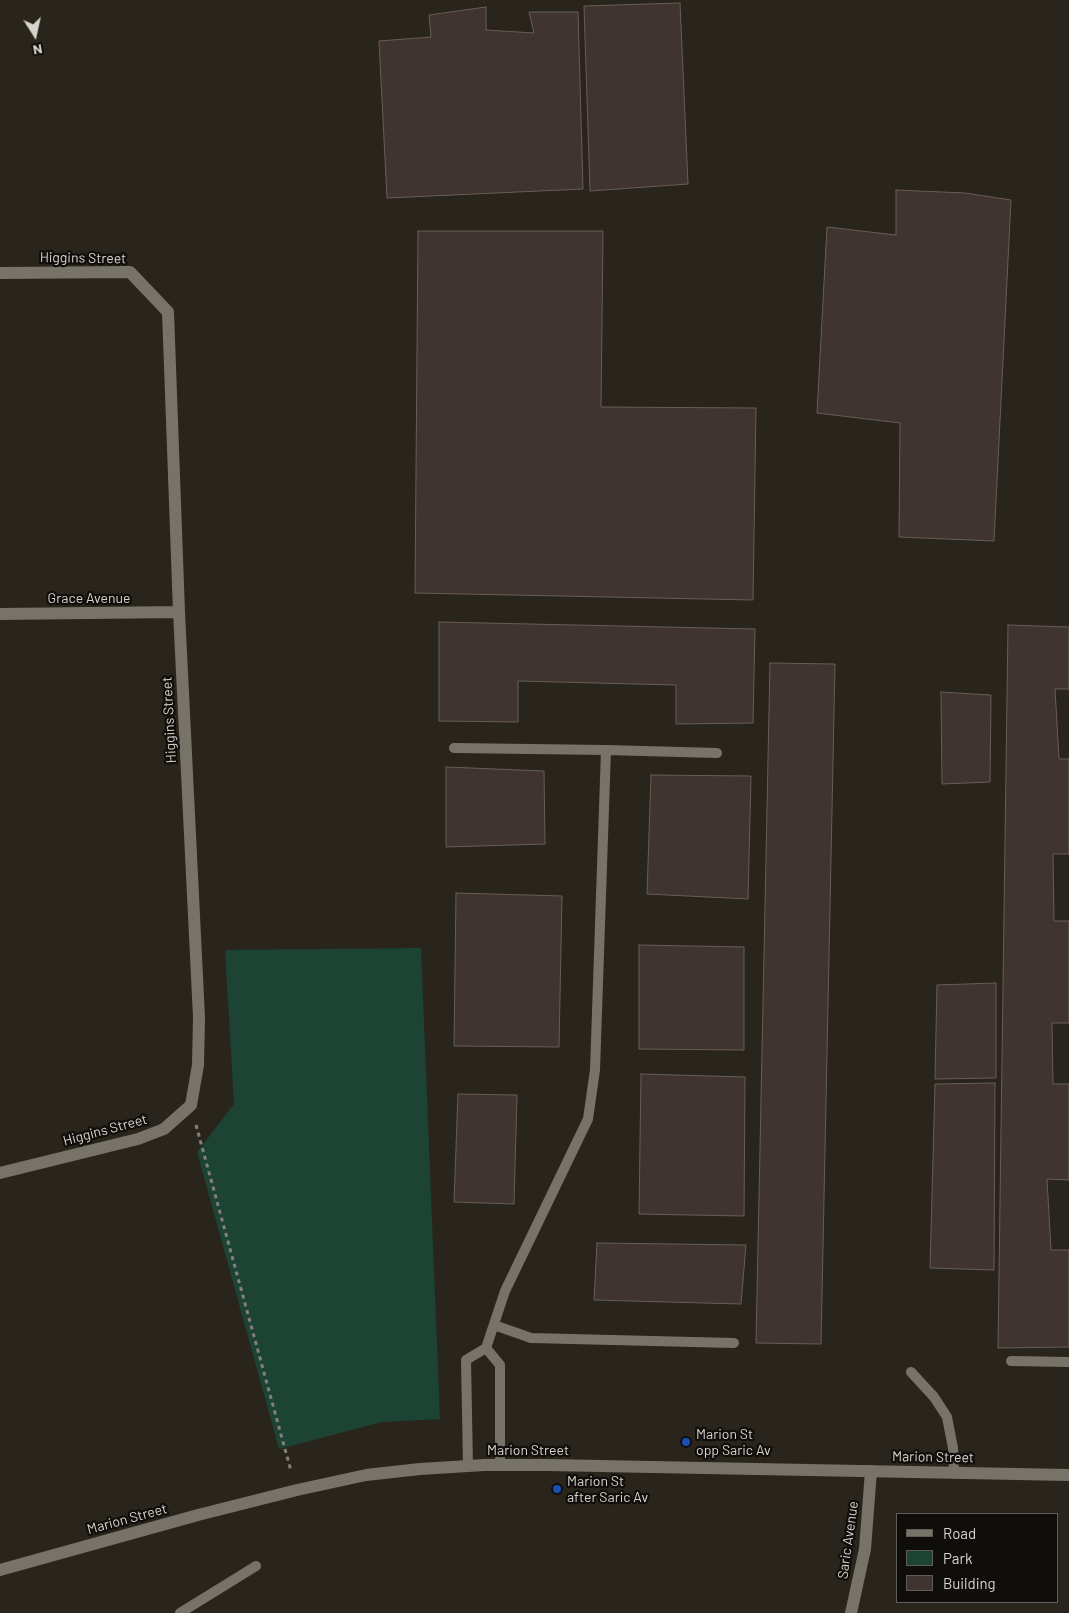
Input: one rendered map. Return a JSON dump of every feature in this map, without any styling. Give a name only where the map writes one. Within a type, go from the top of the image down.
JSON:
[{"type":"street","name":"Higgins Street","points":[[0,273],[130,272],[168,312],[179,612],[199,1017],[198,1065],[191,1106],[164,1129],[138,1139],[0,1173]]},
{"type":"street","name":"Grace Avenue","points":[[0,614],[179,612]]},
{"type":"street","name":"Marion Street","points":[[0,1570],[296,1490],[366,1475],[420,1469],[500,1465],[1069,1475]]},
{"type":"street","name":"Saric Avenue","points":[[852,1613],[865,1549],[872,1471]]},
{"type":"lane","points":[[454,748],[717,753]]},
{"type":"lane","points":[[468,1466],[466,1360],[486,1348],[505,1292],[588,1119],[595,1070],[606,750]]},
{"type":"lane","points":[[494,1325],[531,1338],[734,1343]]},
{"type":"lane","points":[[486,1348],[500,1365],[500,1465]]},
{"type":"lane","points":[[1011,1361],[1069,1362]]},
{"type":"lane","points":[[911,1372],[934,1397],[947,1417],[954,1472]]},
{"type":"lane","points":[[180,1613],[256,1566]]},
{"type":"path","points":[[191,1106],[296,1490]]},
{"type":"green space","points":[[421,948],[440,1419],[382,1422],[279,1449],[197,1152],[234,1104],[225,950]]},
{"type":"building","points":[[680,3],[688,184],[590,191],[584,6]]},
{"type":"building","points":[[486,7],[486,30],[534,33],[529,12],[578,12],[583,189],[387,198],[379,41],[431,37],[429,15]]},
{"type":"building","points":[[896,190],[965,193],[1011,200],[994,541],[899,537],[900,423],[817,413],[827,227],[896,235]]},
{"type":"building","points":[[418,231],[603,231],[601,407],[756,408],[753,600],[415,593]]},
{"type":"building","points":[[439,622],[755,629],[753,723],[676,724],[676,685],[518,681],[518,722],[439,721]]},
{"type":"building","points":[[1008,625],[1069,627],[1069,689],[1055,689],[1059,759],[1069,759],[1069,854],[1053,854],[1054,921],[1069,921],[1069,1023],[1052,1023],[1053,1084],[1069,1084],[1069,1180],[1047,1179],[1051,1250],[1069,1250],[1069,1347],[998,1348]]},
{"type":"building","points":[[770,663],[835,664],[821,1344],[756,1343]]},
{"type":"building","points":[[941,692],[991,695],[990,782],[942,784]]},
{"type":"building","points":[[446,767],[544,771],[545,844],[446,847]]},
{"type":"building","points":[[651,775],[751,776],[748,899],[647,894]]},
{"type":"building","points":[[456,893],[562,896],[559,1047],[454,1046]]},
{"type":"building","points":[[639,945],[744,947],[744,1050],[639,1049]]},
{"type":"building","points":[[996,983],[996,1078],[935,1079],[937,985]]},
{"type":"building","points":[[641,1074],[745,1077],[744,1216],[639,1214]]},
{"type":"building","points":[[995,1083],[994,1270],[930,1268],[935,1084]]},
{"type":"building","points":[[458,1094],[517,1095],[514,1204],[454,1202]]},
{"type":"building","points":[[597,1243],[746,1245],[741,1304],[594,1300]]},
{"type":"place","name":"Marion St opp Saric Av","points":[[686,1442]]},
{"type":"place","name":"Marion St after Saric Av","points":[[557,1489]]}]
